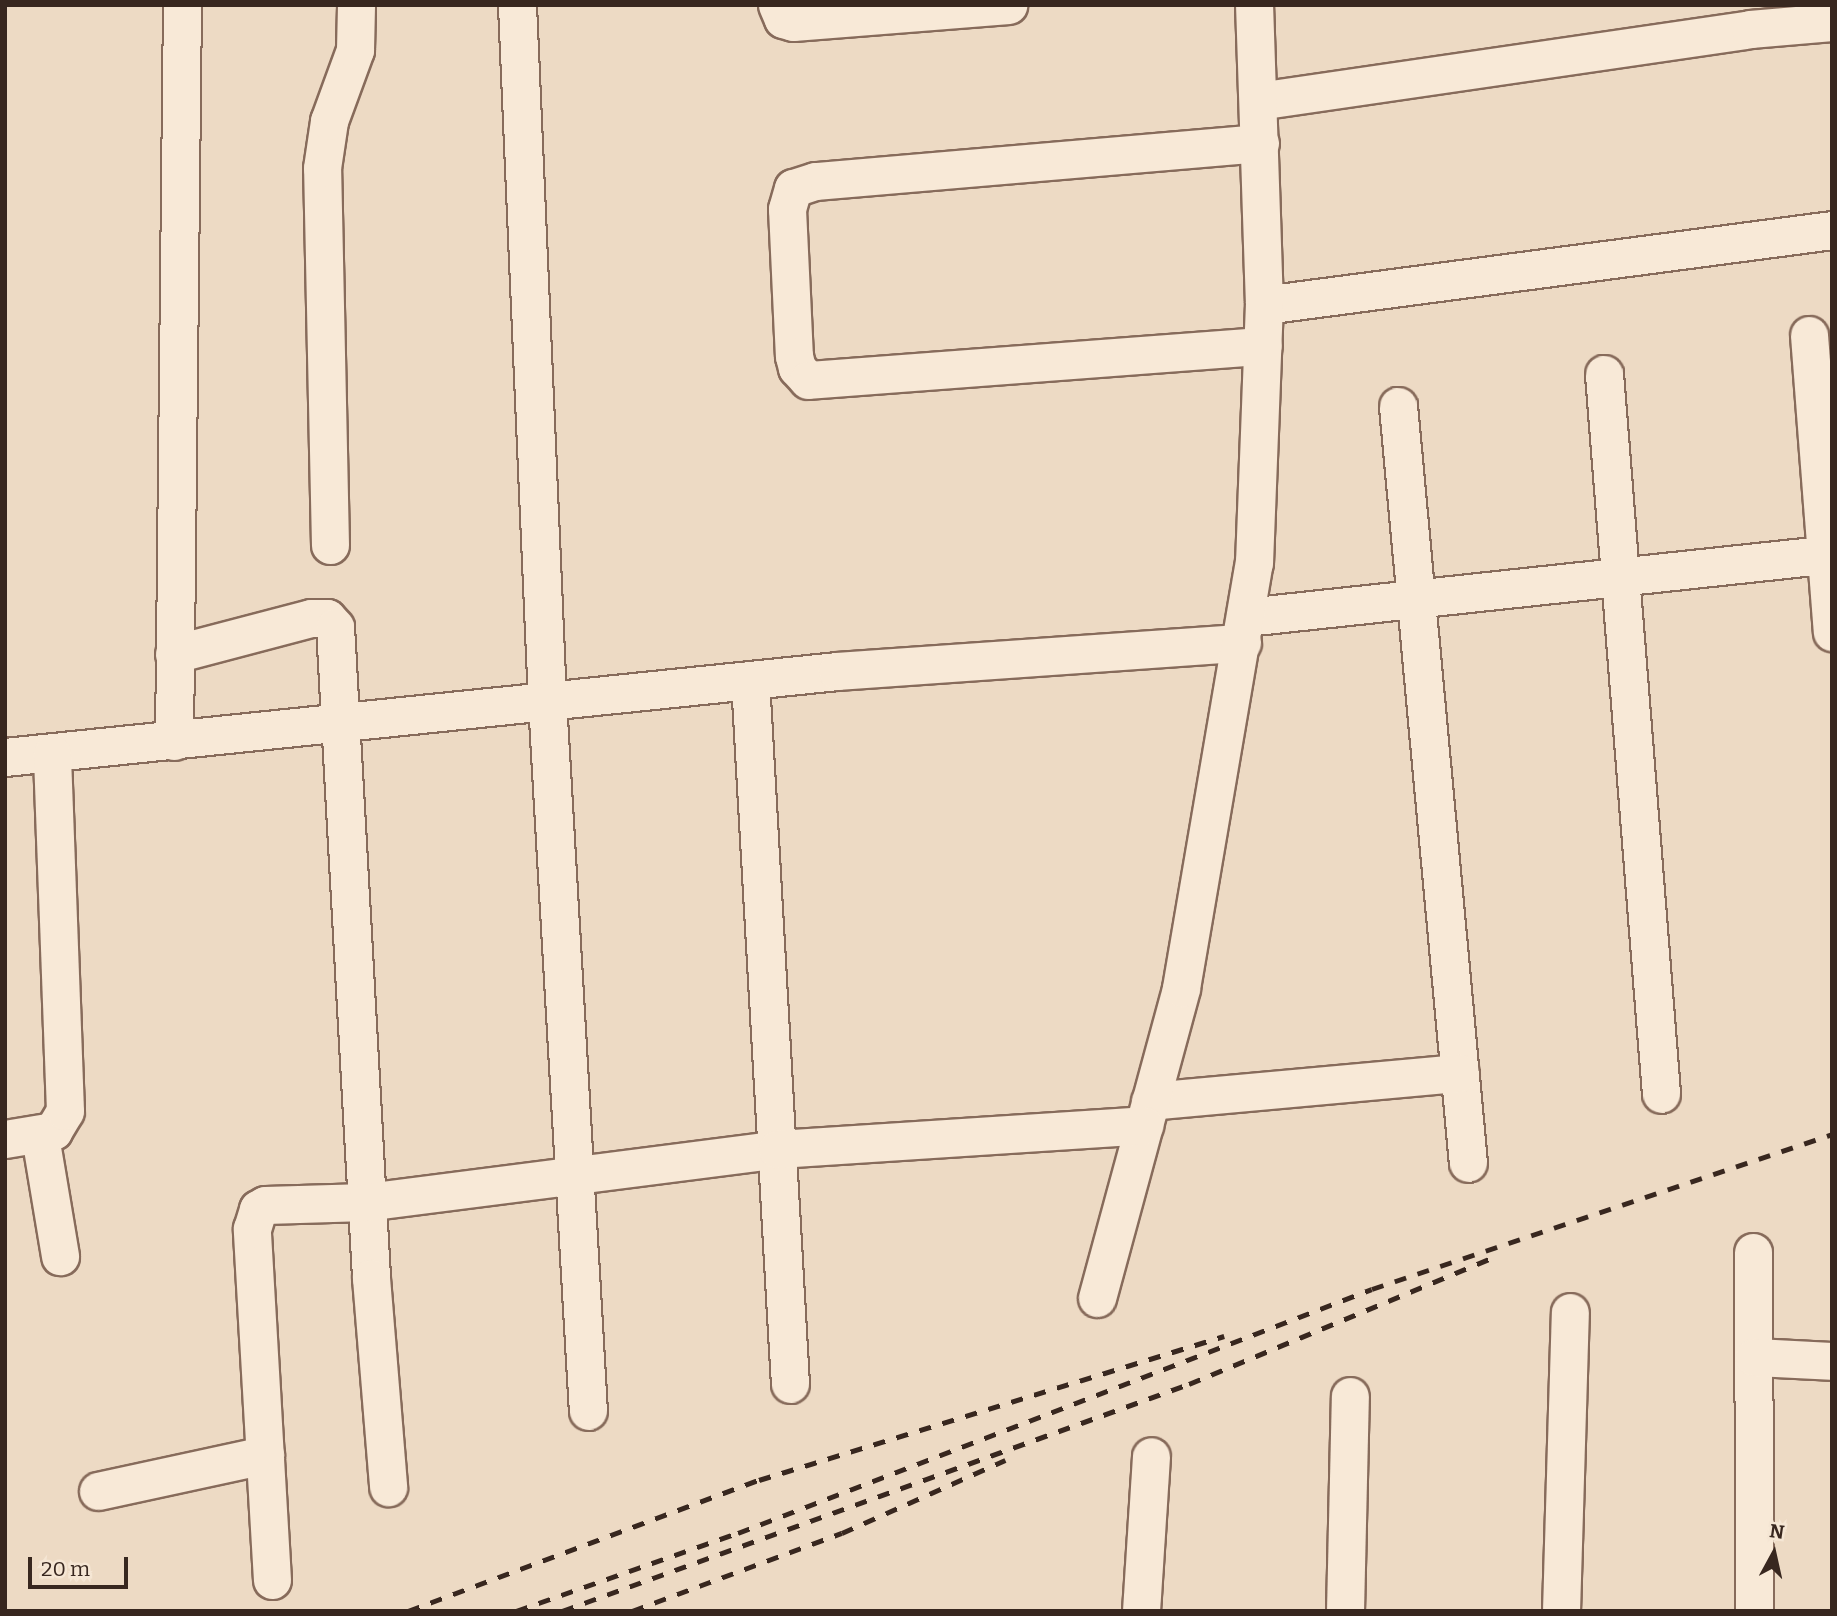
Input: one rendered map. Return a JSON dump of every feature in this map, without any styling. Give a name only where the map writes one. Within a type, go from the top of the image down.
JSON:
[{"type":"street","points":[[174,741],[182,5]]},
{"type":"street","points":[[330,545],[322,168],[329,121],[355,50],[356,5]]},
{"type":"street","points":[[517,5],[547,701],[588,1411]]},
{"type":"street","points":[[777,5],[783,19],[793,22],[1008,5]]},
{"type":"street","points":[[1097,1298],[1181,988],[1254,563],[1264,305],[1254,5]]},
{"type":"street","points":[[1258,101],[1750,29],[1832,22]]},
{"type":"street","points":[[1260,143],[815,181],[793,188],[787,209],[794,356],[797,368],[808,380],[1263,346]]},
{"type":"street","points":[[1264,305],[1832,230]]},
{"type":"street","points":[[1809,335],[1829,554],[1832,632]]},
{"type":"street","points":[[1604,374],[1661,1094]]},
{"type":"street","points":[[1398,406],[1419,597],[1468,1163]]},
{"type":"street","points":[[5,757],[1244,630],[1419,597],[1829,554]]},
{"type":"street","points":[[174,654],[311,618],[327,618],[336,636],[366,1202],[388,1487]]},
{"type":"street","points":[[750,680],[790,1384]]},
{"type":"street","points":[[52,754],[65,1096],[61,1122],[23,1137],[60,1256]]},
{"type":"street","points":[[272,1580],[254,1217],[258,1209],[274,1203],[366,1202],[574,1178],[777,1149],[1147,1113],[1460,1073]]},
{"type":"street","points":[[1754,1252],[1754,1611]]},
{"type":"street","points":[[1561,1611],[1570,1312]]},
{"type":"street","points":[[1754,1357],[1832,1360]]},
{"type":"street","points":[[1345,1611],[1350,1396]]},
{"type":"street","points":[[98,1491],[265,1455]]},
{"type":"street","points":[[1141,1611],[1151,1456]]},
{"type":"railway","points":[[516,1611],[738,1533],[1372,1289],[1832,1134]]},
{"type":"railway","points":[[562,1611],[1189,1384],[1494,1257]]},
{"type":"railway","points":[[408,1611],[759,1480],[1224,1336]]},
{"type":"railway","points":[[632,1611],[842,1533],[1005,1460]]}]
